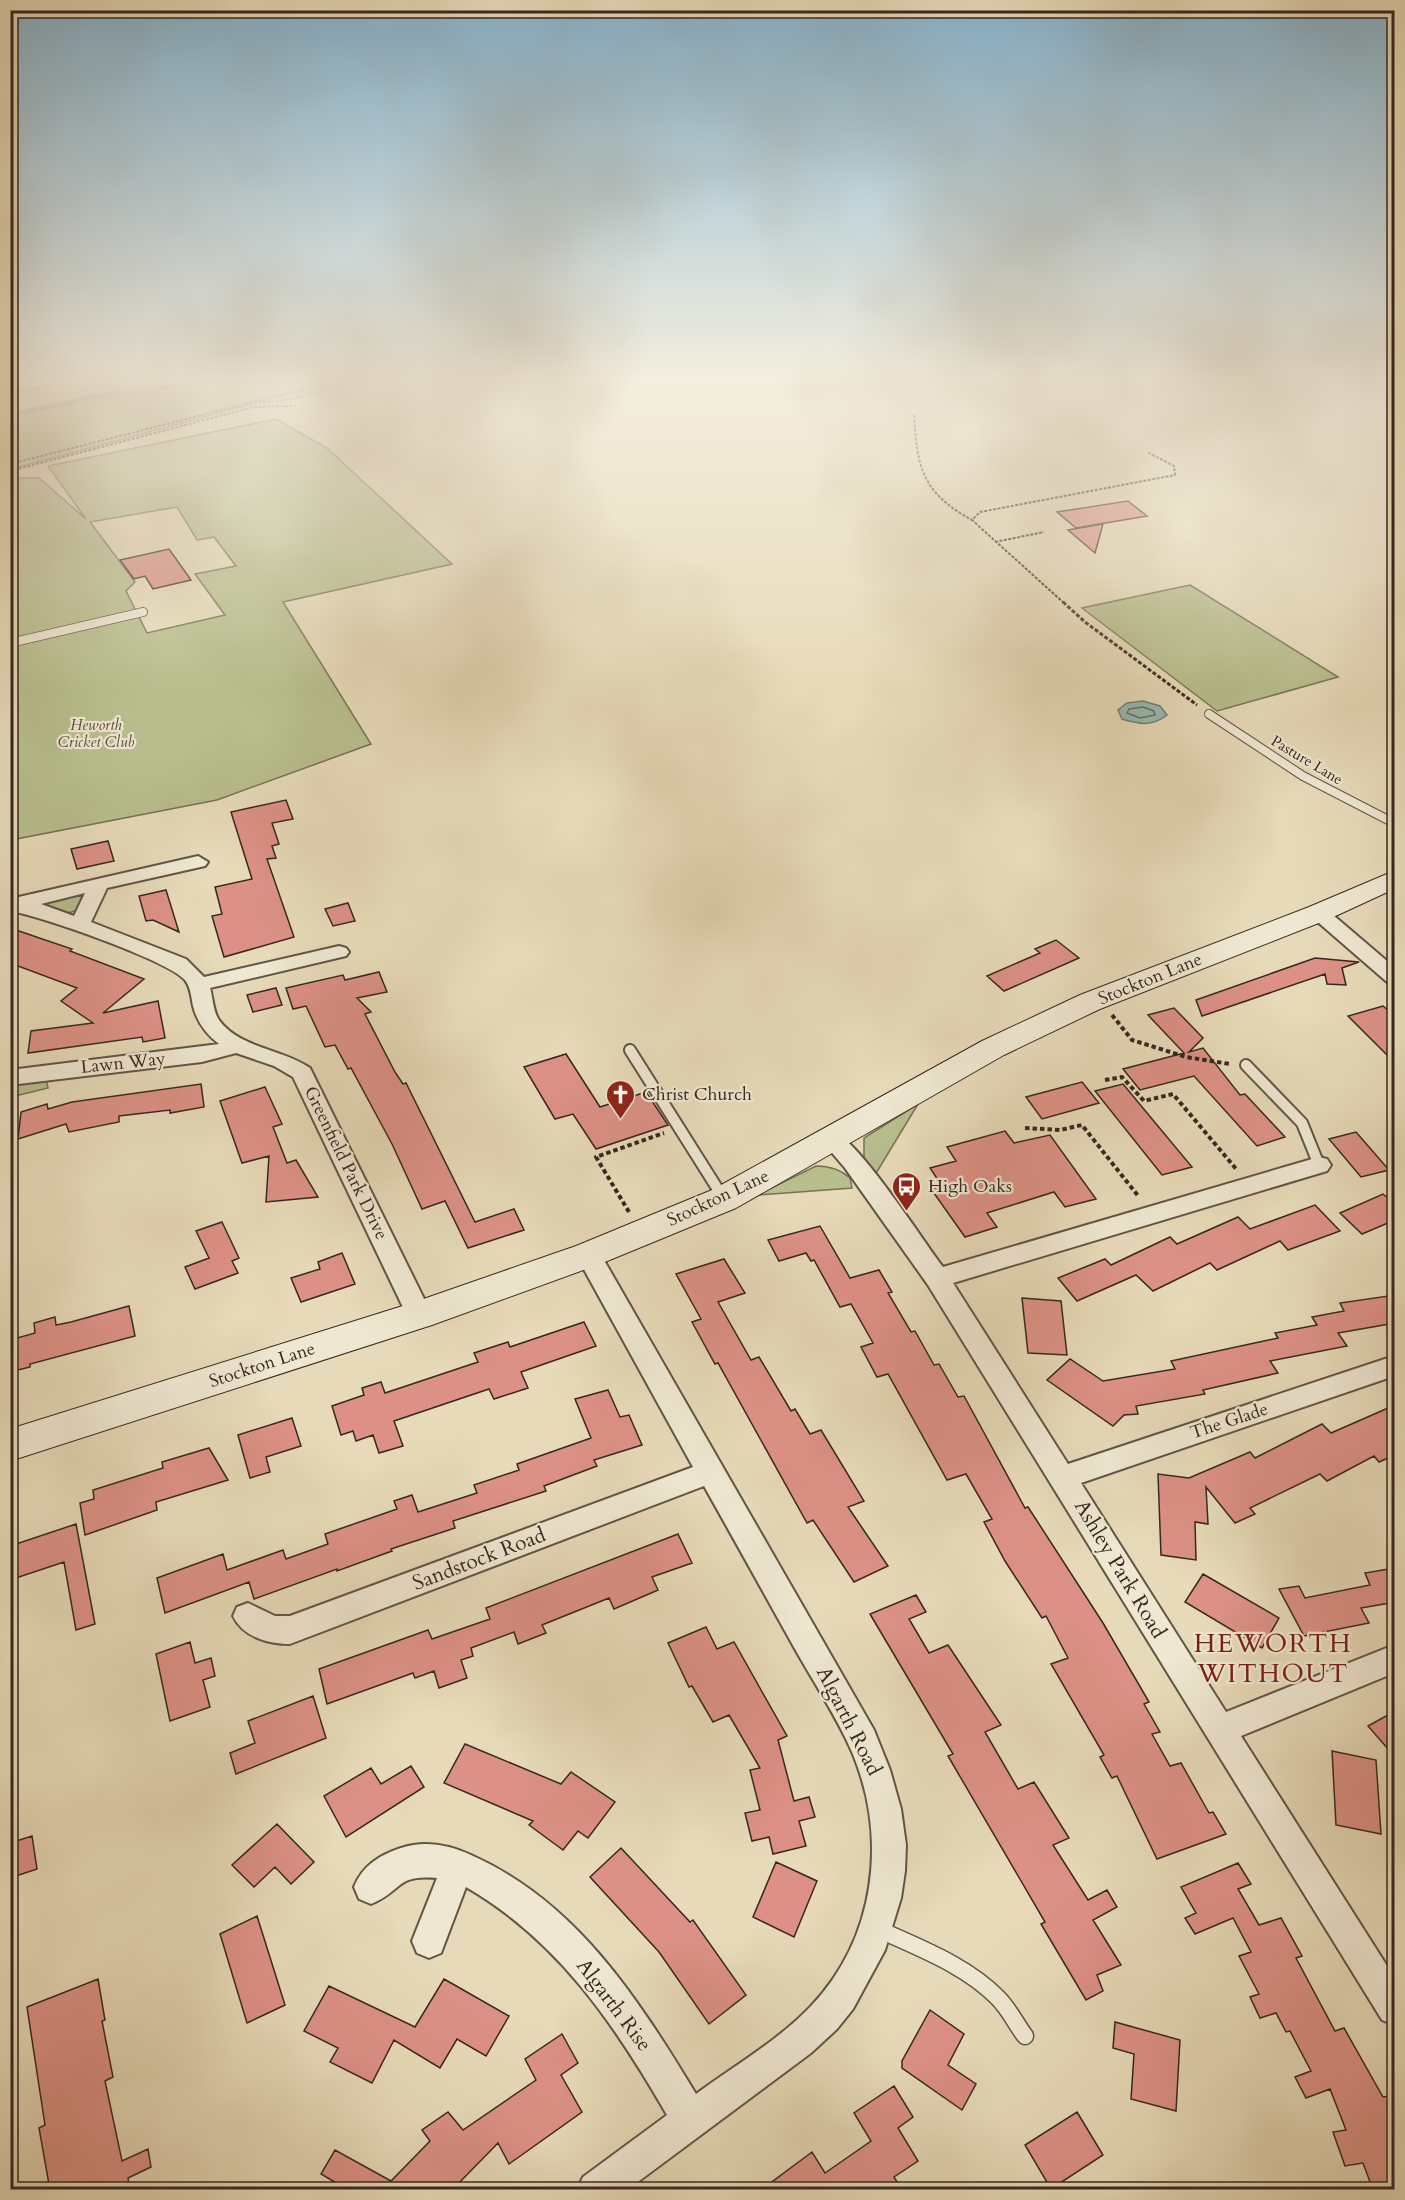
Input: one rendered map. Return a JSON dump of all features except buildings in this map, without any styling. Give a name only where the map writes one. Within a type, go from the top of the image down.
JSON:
[{"type":"street","points":[[13,905],[198,862]]},
{"type":"street","name":"Stockton Lane","points":[[10,1445],[420,1315],[588,1255],[724,1199],[993,1048],[1098,999],[1319,913],[1395,879]]},
{"type":"street","points":[[80,925],[99,884]]},
{"type":"street","points":[[13,905],[80,925],[179,964],[192,973],[200,984],[339,952]]},
{"type":"street","points":[[1319,913],[1395,977]]},
{"type":"street","name":"Greenfield Park Drive","points":[[200,984],[206,1018],[233,1045],[291,1064],[302,1072],[420,1315]]},
{"type":"street","name":"Lawn Way","points":[[10,1078],[44,1071],[202,1055],[222,1051],[233,1045]]},
{"type":"street","name":"Ashley Park Road","points":[[832,1140],[853,1162],[937,1278],[1064,1477],[1218,1730],[1395,2008]]},
{"type":"street","points":[[937,1278],[1319,1165]]},
{"type":"street","name":"Algarth Road","points":[[588,1255],[863,1741],[879,1780],[888,1821],[888,1860],[878,1929],[853,1978],[824,2017],[692,2121],[596,2190]]},
{"type":"street","name":"The Glade","points":[[1064,1477],[1395,1366]]},
{"type":"street","name":"Sandstock Road","points":[[248,1616],[271,1630],[290,1630],[711,1472]]},
{"type":"street","points":[[1218,1730],[1395,1659]]},
{"type":"street","name":"Algarth Rise","points":[[371,1887],[391,1868],[410,1861],[434,1860],[458,1866],[489,1881],[541,1920],[594,1971],[636,2030],[692,2121]]},
{"type":"street","points":[[429,1941],[458,1866]]},
{"type":"lane","points":[[10,643],[143,612]]},
{"type":"lane","name":"Pasture Lane","points":[[1209,714],[1303,776],[1395,823]]},
{"type":"lane","points":[[630,1050],[724,1199]]},
{"type":"lane","points":[[1246,1065],[1302,1124],[1319,1165]]},
{"type":"lane","points":[[878,1929],[948,1962],[973,1978],[999,1999],[1025,2036]]},
{"type":"path","points":[[932,484],[951,505],[972,520],[1085,622],[1209,714]]},
{"type":"path","points":[[972,520],[980,512],[1129,484]]},
{"type":"path","points":[[995,543],[1044,532]]},
{"type":"path","points":[[1098,999],[1132,1040],[1186,1057],[1246,1065]]},
{"type":"path","points":[[1105,1080],[1122,1077],[1144,1101],[1173,1094],[1249,1186]]},
{"type":"path","points":[[1025,1128],[1060,1130],[1082,1125],[1153,1214]]},
{"type":"path","points":[[641,1233],[596,1156],[679,1128]]},
{"type":"green space","name":"Heworth Cricket Club","points":[[11,484],[45,484],[86,519],[61,484],[365,484],[452,564],[283,602],[371,744],[217,800],[11,840]],"holes":[[[177,507],[197,540],[214,537],[236,566],[195,574],[225,615],[147,633],[126,591],[135,582],[90,522]]]},
{"type":"green space","points":[[1190,585],[1338,677],[1217,711],[1082,608]]},
{"type":"green space","points":[[87,891],[80,906],[72,912],[61,912],[46,906],[52,900]]},
{"type":"green space","points":[[46,1078],[48,1088],[11,1097],[10,1084]]},
{"type":"green space","points":[[918,1104],[875,1175],[864,1157],[864,1138]]},
{"type":"green space","points":[[816,1166],[830,1167],[842,1172],[850,1178],[852,1188],[757,1195]]},
{"type":"water","points":[[1143,701],[1160,706],[1167,715],[1151,723],[1122,719],[1118,710],[1127,703]]},
{"type":"place","name":"Christ Church","points":[[621,1120]]},
{"type":"place","name":"High Oaks","points":[[907,1212]]},
{"type":"district","name":"HEWORTH WITHOUT","points":[[1273,1658]]}]
